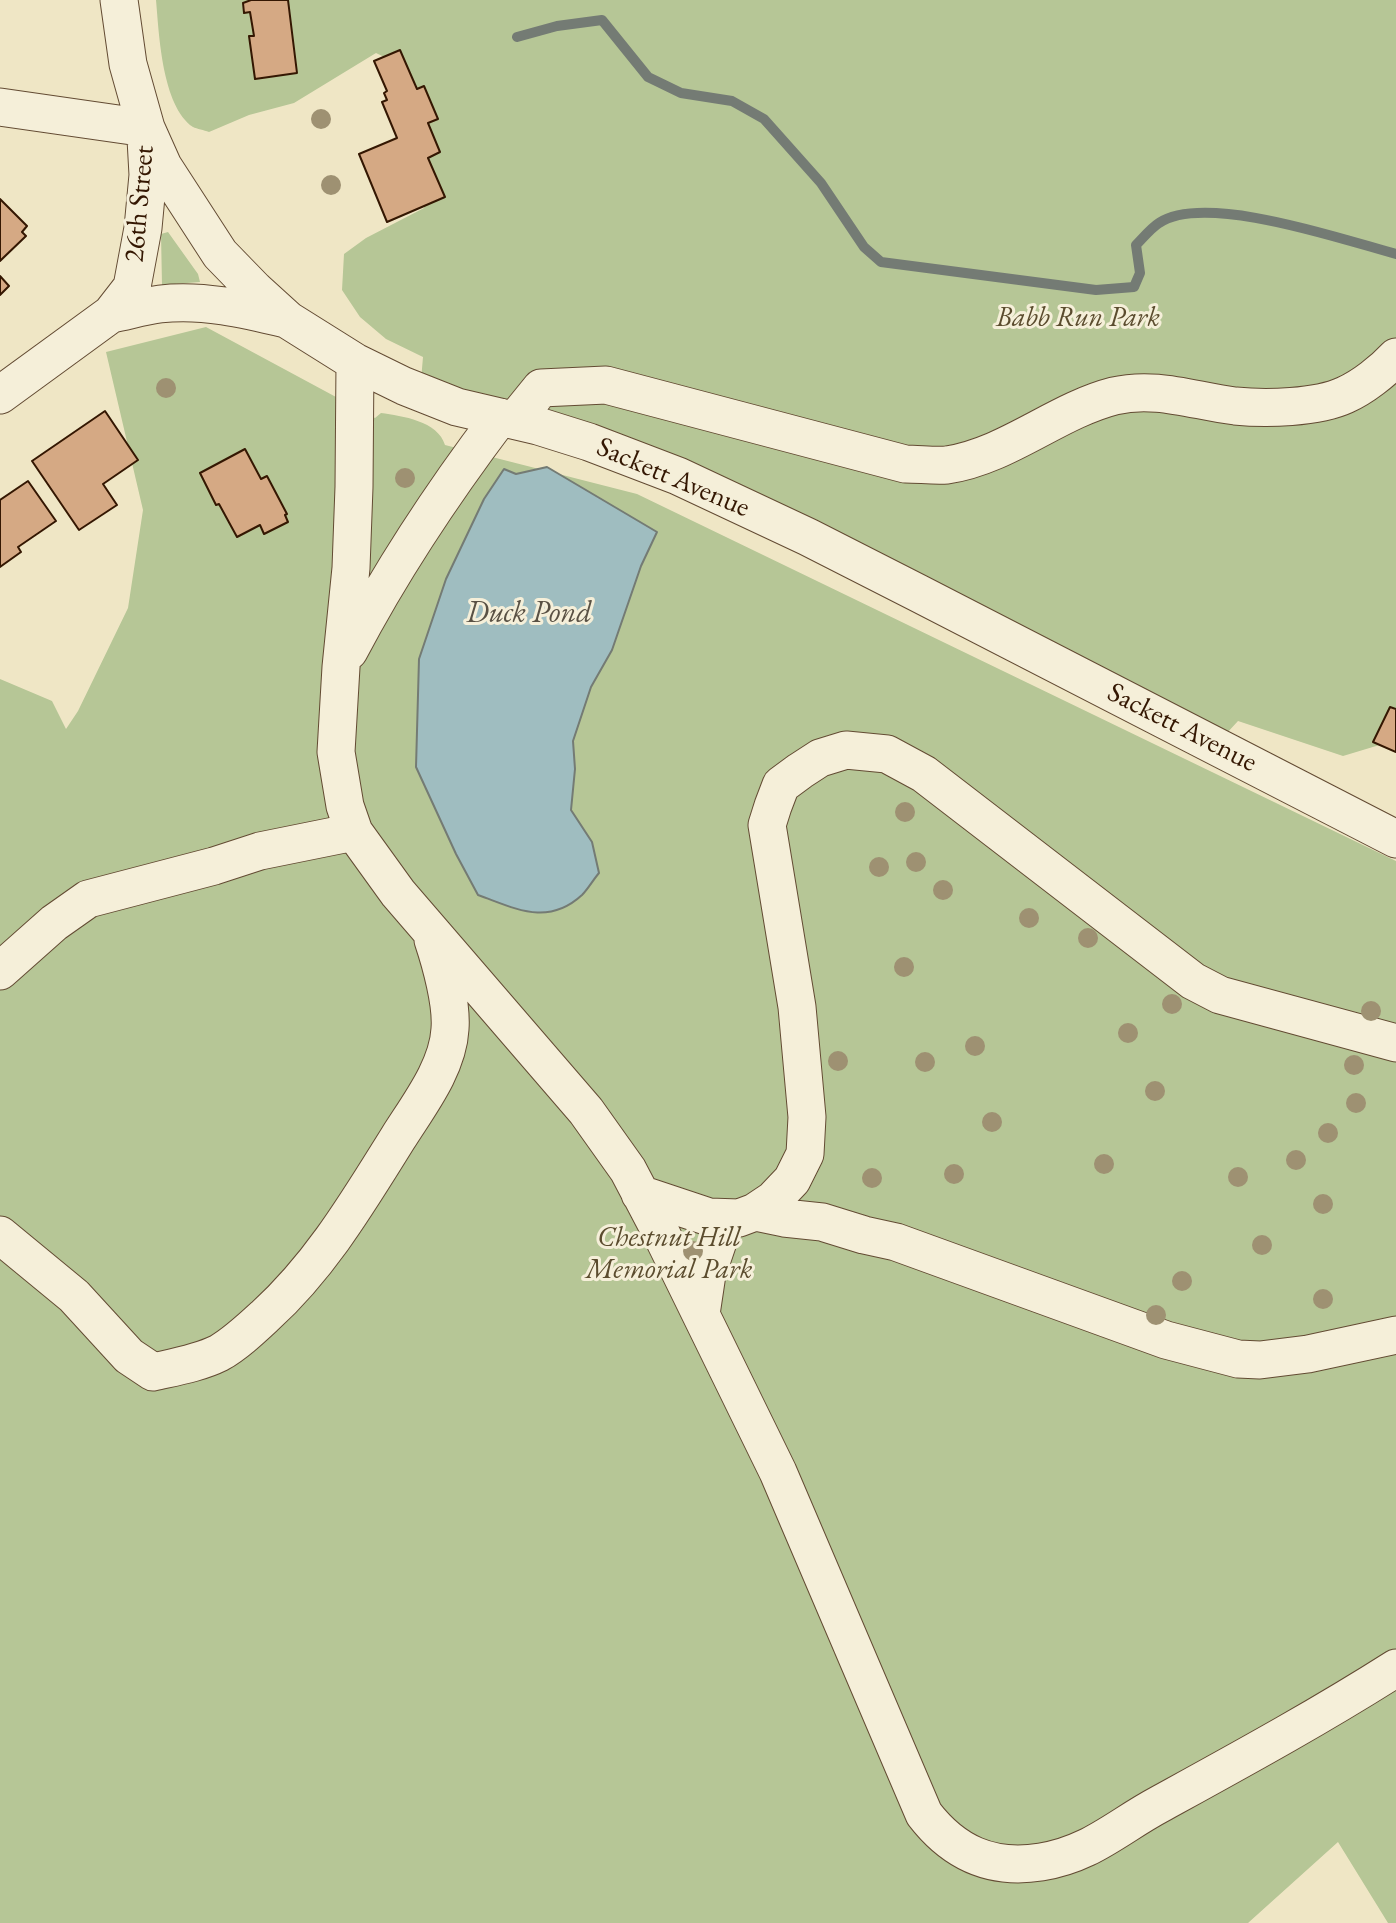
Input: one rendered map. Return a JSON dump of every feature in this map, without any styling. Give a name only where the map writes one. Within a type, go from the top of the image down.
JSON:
[{"type":"street","points":[[0,107],[146,128],[128,64],[119,0]]},
{"type":"street","name":"26th Street","points":[[0,395],[111,314],[132,287],[138,260],[148,175],[146,128]]},
{"type":"street","name":"Sackett Avenue","points":[[146,128],[163,166],[220,254],[288,320],[355,362],[404,386],[458,407],[589,442],[658,467],[808,537],[1396,839]]},
{"type":"street","name":"26th Street","points":[[111,314],[159,304],[202,303],[288,320]]},
{"type":"street","points":[[341,667],[381,590],[466,461],[507,418],[541,388],[606,385],[905,464],[947,465],[992,451],[1066,415],[1113,396],[1163,392],[1236,406],[1284,406],[1323,402],[1346,395],[1387,367],[1396,357]]},
{"type":"street","points":[[355,362],[351,568],[336,752],[345,806],[354,832],[398,894],[586,1111],[628,1170],[778,1472],[924,1814],[937,1831],[955,1847],[976,1857],[1016,1863],[1040,1862],[1091,1847],[1157,1805],[1260,1750],[1396,1668]]},
{"type":"street","points":[[701,1314],[707,1275],[741,1215],[773,1200],[792,1180],[806,1154],[807,1117],[797,1007],[767,825],[781,785],[820,758],[846,750],[887,754],[924,774],[1193,981],[1220,995],[1396,1043]]},
{"type":"street","points":[[0,971],[54,923],[88,899],[260,851],[354,832]]},
{"type":"street","points":[[0,1235],[74,1296],[129,1356],[153,1372],[187,1365],[220,1352],[253,1327],[314,1265],[338,1234],[439,1071],[450,1029],[443,973],[430,929]]},
{"type":"street","points":[[640,1194],[709,1217],[741,1215],[822,1222],[896,1242],[1166,1340],[1238,1359],[1260,1360],[1308,1354],[1396,1335]]},
{"type":"green space","name":"Babb Run Park","points":[[156,0],[1396,0],[1396,740],[1343,756],[1238,721],[1215,746],[832,549],[420,392],[423,357],[386,339],[360,317],[342,290],[344,254],[366,238],[424,208],[429,108],[405,67],[376,53],[294,103],[249,115],[209,132],[193,127],[183,117],[168,87]]},
{"type":"green space","points":[[168,232],[198,274],[200,282],[162,285],[161,234]]},
{"type":"green space","name":"Chestnut Hill Memorial Park","points":[[206,327],[375,418],[381,413],[409,418],[435,430],[445,445],[637,494],[1396,861],[1396,1923],[1388,1923],[1338,1842],[1248,1923],[0,1923],[0,679],[52,701],[66,729],[78,711],[128,608],[143,510],[106,352]]},
{"type":"water","name":"Duck Pond","points":[[547,467],[657,532],[641,566],[612,650],[591,687],[573,741],[575,769],[571,810],[592,842],[599,873],[582,895],[569,905],[556,910],[531,912],[478,895],[416,767],[419,659],[446,579],[484,499],[504,469],[516,474]]},
{"type":"building","points":[[251,0],[288,0],[297,73],[255,79],[249,36],[254,36],[250,12],[244,13],[243,3]]},
{"type":"building","points":[[400,50],[417,89],[424,86],[438,119],[428,123],[440,152],[428,158],[445,197],[387,222],[359,154],[397,138],[382,102],[387,100],[384,93],[387,91],[374,61]]},
{"type":"building","points":[[0,199],[27,226],[22,232],[26,236],[0,261]]},
{"type":"building","points":[[0,276],[9,286],[0,295]]},
{"type":"building","points":[[105,411],[138,460],[103,484],[117,505],[79,530],[32,461]]},
{"type":"building","points":[[245,449],[261,479],[267,476],[287,514],[285,515],[288,522],[264,534],[260,525],[237,537],[219,504],[216,505],[200,473]]},
{"type":"building","points":[[28,481],[56,521],[18,547],[21,552],[0,567],[0,500]]},
{"type":"building","points":[[1390,707],[1396,709],[1396,752],[1373,742]]},
{"type":"waterway","points":[[517,37],[557,26],[602,20],[648,77],[681,93],[732,101],[764,119],[821,183],[864,247],[881,262],[1096,290],[1134,287],[1140,273],[1136,245],[1150,230],[1159,223],[1180,215],[1208,213],[1240,215],[1275,222],[1396,254]]}]
